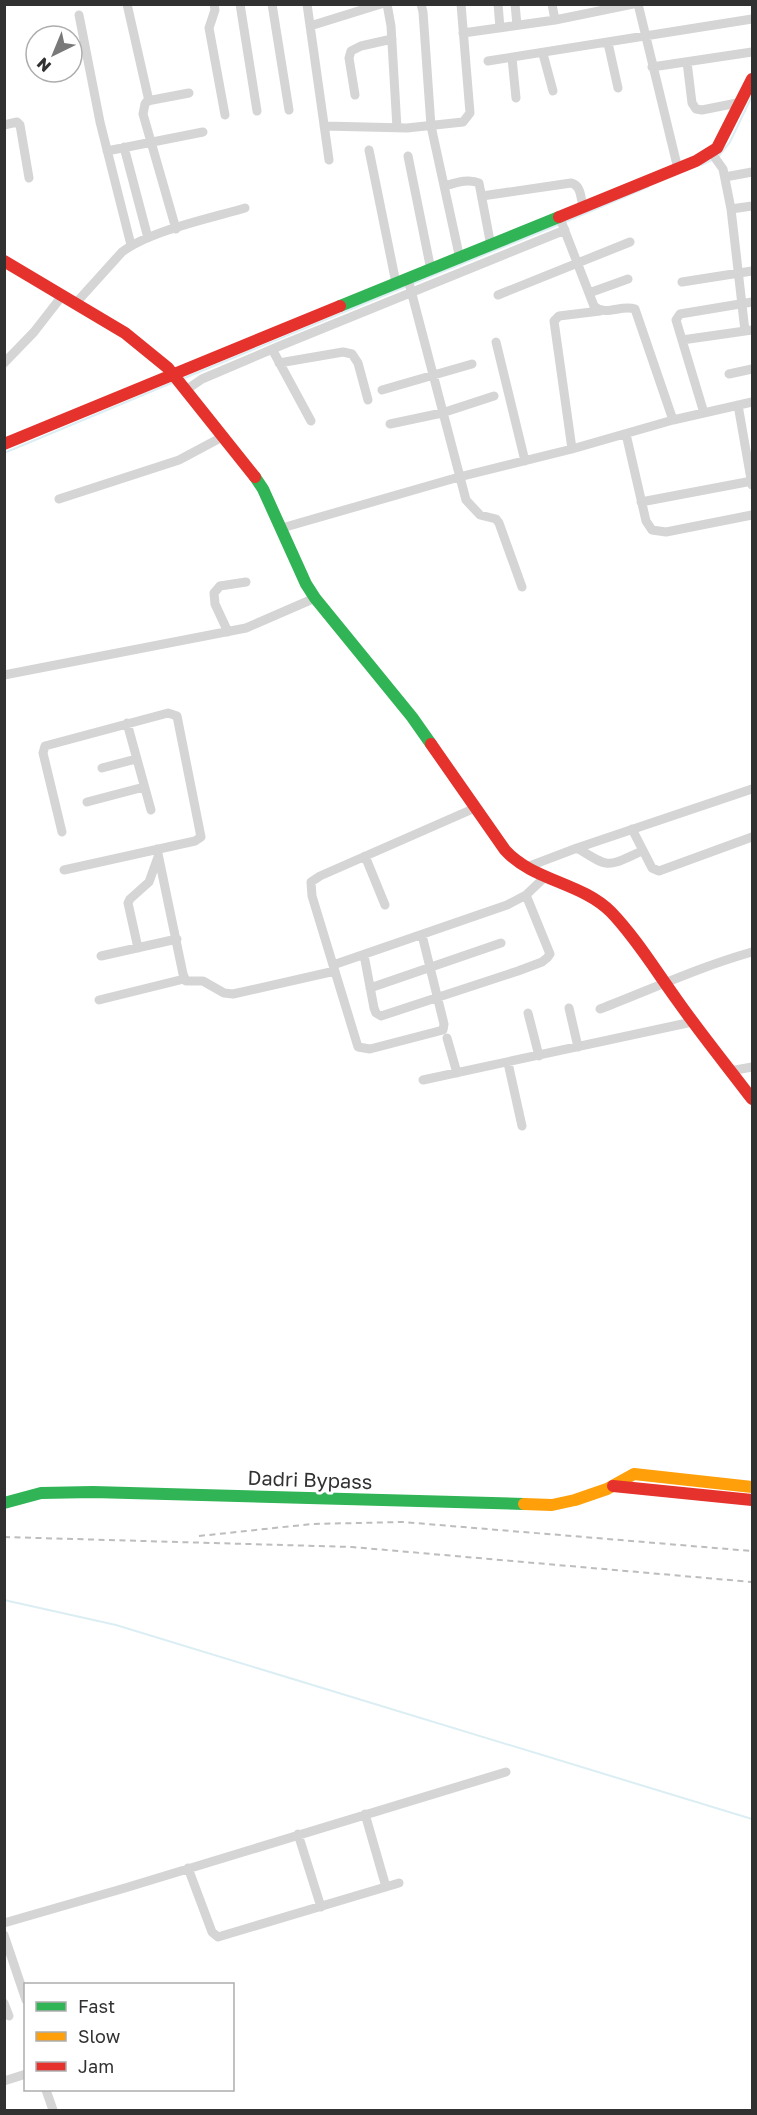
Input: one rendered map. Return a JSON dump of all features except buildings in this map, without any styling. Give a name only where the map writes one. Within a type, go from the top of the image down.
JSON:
[{"type":"street","points":[[127,4],[149,101]]},
{"type":"street","points":[[214,4],[215,10],[209,28],[225,115]]},
{"type":"street","points":[[240,4],[256,111]]},
{"type":"street","points":[[272,4],[289,110]]},
{"type":"street","points":[[307,4],[328,160]]},
{"type":"street","points":[[342,4],[344,15]]},
{"type":"street","points":[[310,26],[381,4]]},
{"type":"street","points":[[387,4],[392,39],[397,128]]},
{"type":"street","points":[[421,4],[430,126],[460,259]]},
{"type":"street","points":[[324,126],[397,128],[463,122],[470,113],[461,4]]},
{"type":"street","points":[[498,4],[500,28]]},
{"type":"street","points":[[515,4],[518,25]]},
{"type":"street","points":[[552,4],[555,20]]},
{"type":"street","points":[[463,33],[555,20],[636,4],[678,169]]},
{"type":"street","points":[[79,15],[107,151],[131,245]]},
{"type":"street","points":[[488,62],[753,19]]},
{"type":"street","points":[[355,95],[349,58],[351,51],[392,39]]},
{"type":"street","points":[[608,43],[618,88]]},
{"type":"street","points":[[652,66],[753,52]]},
{"type":"street","points":[[543,54],[553,91]]},
{"type":"street","points":[[512,58],[516,98]]},
{"type":"street","points":[[687,62],[692,103],[696,109],[702,110],[742,102]]},
{"type":"street","points":[[682,340],[749,331],[742,303],[725,177],[714,157],[753,79]]},
{"type":"street","points":[[176,229],[143,114],[145,104],[149,101],[189,93]]},
{"type":"street","points":[[4,125],[17,122],[20,125],[29,178]]},
{"type":"street","points":[[107,151],[203,132]]},
{"type":"street","points":[[124,147],[148,238]]},
{"type":"street","points":[[369,150],[433,374],[466,500],[483,517],[496,519],[500,523],[522,587]]},
{"type":"street","points":[[408,156],[431,270]]},
{"type":"street","points":[[4,444],[180,382],[272,336],[562,224],[583,208],[678,169],[714,157]]},
{"type":"street","points":[[725,177],[753,172]]},
{"type":"street","points":[[445,186],[475,181],[479,183],[491,246]]},
{"type":"street","points":[[482,196],[571,183],[579,189],[583,208]]},
{"type":"street","points":[[731,209],[753,206]]},
{"type":"street","points":[[75,304],[131,245],[245,208]]},
{"type":"street","points":[[180,382],[202,380],[272,349],[407,285],[431,270],[491,246],[562,224]]},
{"type":"street","points":[[562,224],[594,306],[600,311]]},
{"type":"street","points":[[498,295],[630,242]]},
{"type":"street","points":[[4,261],[125,333],[150,352],[180,382],[249,467],[263,489],[315,598],[412,717],[505,850],[514,860],[581,891],[597,900],[611,912],[634,940],[692,1022],[753,1099]]},
{"type":"street","points":[[682,282],[753,271]]},
{"type":"street","points":[[589,293],[628,279]]},
{"type":"street","points":[[4,363],[34,332],[62,296]]},
{"type":"street","points":[[704,413],[676,320],[680,314],[753,302]]},
{"type":"street","points":[[572,449],[554,321],[559,316],[628,307],[635,309],[673,420]]},
{"type":"street","points":[[496,342],[525,461]]},
{"type":"street","points":[[272,349],[311,421]]},
{"type":"street","points":[[279,363],[343,352],[352,354],[358,363],[368,400]]},
{"type":"street","points":[[382,390],[472,364]]},
{"type":"street","points":[[729,374],[753,369]]},
{"type":"street","points":[[390,424],[442,413],[494,396]]},
{"type":"street","points":[[282,528],[459,477],[572,449],[673,420],[753,402]]},
{"type":"street","points":[[641,502],[752,483],[738,405]]},
{"type":"street","points":[[626,434],[649,527],[657,532],[753,515]]},
{"type":"street","points":[[59,499],[179,460],[224,436]]},
{"type":"street","points":[[228,632],[215,604],[213,593],[220,586],[246,582]]},
{"type":"street","points":[[4,675],[246,628],[315,598]]},
{"type":"street","points":[[62,832],[43,749],[48,744],[127,723],[168,713],[177,716],[202,834],[199,839],[158,852],[64,870]]},
{"type":"street","points":[[127,723],[151,810]]},
{"type":"street","points":[[102,768],[136,759]]},
{"type":"street","points":[[87,802],[144,787]]},
{"type":"street","points":[[527,867],[753,789]]},
{"type":"street","points":[[422,935],[444,1024],[443,1030],[370,1049],[361,1049],[355,1044],[310,885],[320,876],[475,808]]},
{"type":"street","points":[[632,829],[652,868],[659,871],[753,837]]},
{"type":"street","points":[[577,848],[601,863],[609,865],[642,851]]},
{"type":"street","points":[[158,852],[184,979]]},
{"type":"street","points":[[138,948],[128,903],[131,897],[149,882],[158,852]]},
{"type":"street","points":[[365,856],[385,905]]},
{"type":"street","points":[[99,1000],[184,979],[204,981],[228,994],[334,968],[507,905],[526,895],[546,876]]},
{"type":"street","points":[[364,956],[376,1013],[381,1016],[548,958],[550,954],[526,895]]},
{"type":"street","points":[[101,956],[177,939]]},
{"type":"street","points":[[370,988],[501,943]]},
{"type":"street","points":[[600,1009],[693,971],[753,952]]},
{"type":"street","points":[[569,1008],[578,1047]]},
{"type":"street","points":[[528,1013],[539,1056]]},
{"type":"street","points":[[423,1080],[692,1022]]},
{"type":"street","points":[[447,1038],[457,1073]]},
{"type":"street","points":[[508,1063],[522,1126]]},
{"type":"street","points":[[730,1071],[753,1067]]},
{"type":"street","name":"Dadri Bypass","points":[[4,1503],[41,1493],[93,1492],[552,1505],[570,1502],[613,1486],[625,1477],[634,1474],[753,1487]]},
{"type":"street","name":"Dadri Bypass","points":[[613,1486],[753,1500]]},
{"type":"street","points":[[4,1923],[506,1772]]},
{"type":"street","points":[[365,1814],[386,1887]]},
{"type":"street","points":[[298,1834],[321,1907]]},
{"type":"street","points":[[188,1868],[212,1932],[218,1937],[399,1883]]},
{"type":"street","points":[[4,1935],[24,1994]]},
{"type":"street","points":[[4,2003],[9,2016]]},
{"type":"street","points":[[4,2081],[24,2075]]},
{"type":"street","points":[[46,2091],[53,2110]]},
{"type":"waterway","points":[[717,158],[730,142],[752,96]]},
{"type":"waterway","points":[[701,165],[712,160]]},
{"type":"waterway","points":[[565,222],[648,187]]},
{"type":"waterway","points":[[412,284],[560,224]]},
{"type":"waterway","points":[[182,379],[407,286]]},
{"type":"waterway","points":[[4,453],[174,382]]},
{"type":"waterway","points":[[4,1600],[116,1625],[752,1819]]},
{"type":"railway","points":[[199,1536],[312,1524],[403,1522],[752,1551]]},
{"type":"railway","points":[[4,1537],[352,1547],[752,1582]]},
{"type":"traffic: fast","points":[[340,306],[559,217]]},
{"type":"traffic: fast","points":[[255,477],[263,489],[306,584],[315,598],[412,717],[431,744]]},
{"type":"traffic: fast","points":[[4,1503],[41,1493],[93,1492],[524,1504]]},
{"type":"traffic: slow","points":[[524,1504],[552,1505],[575,1500],[607,1489],[634,1474],[752,1487]]},
{"type":"traffic: jam","points":[[559,217],[696,161],[717,148],[752,79]]},
{"type":"traffic: jam","points":[[4,261],[125,333],[168,368],[255,477]]},
{"type":"traffic: jam","points":[[4,444],[340,306]]},
{"type":"traffic: jam","points":[[431,744],[505,850],[529,869],[586,894],[611,912],[752,1099]]},
{"type":"traffic: jam","points":[[613,1486],[752,1500]]}]
